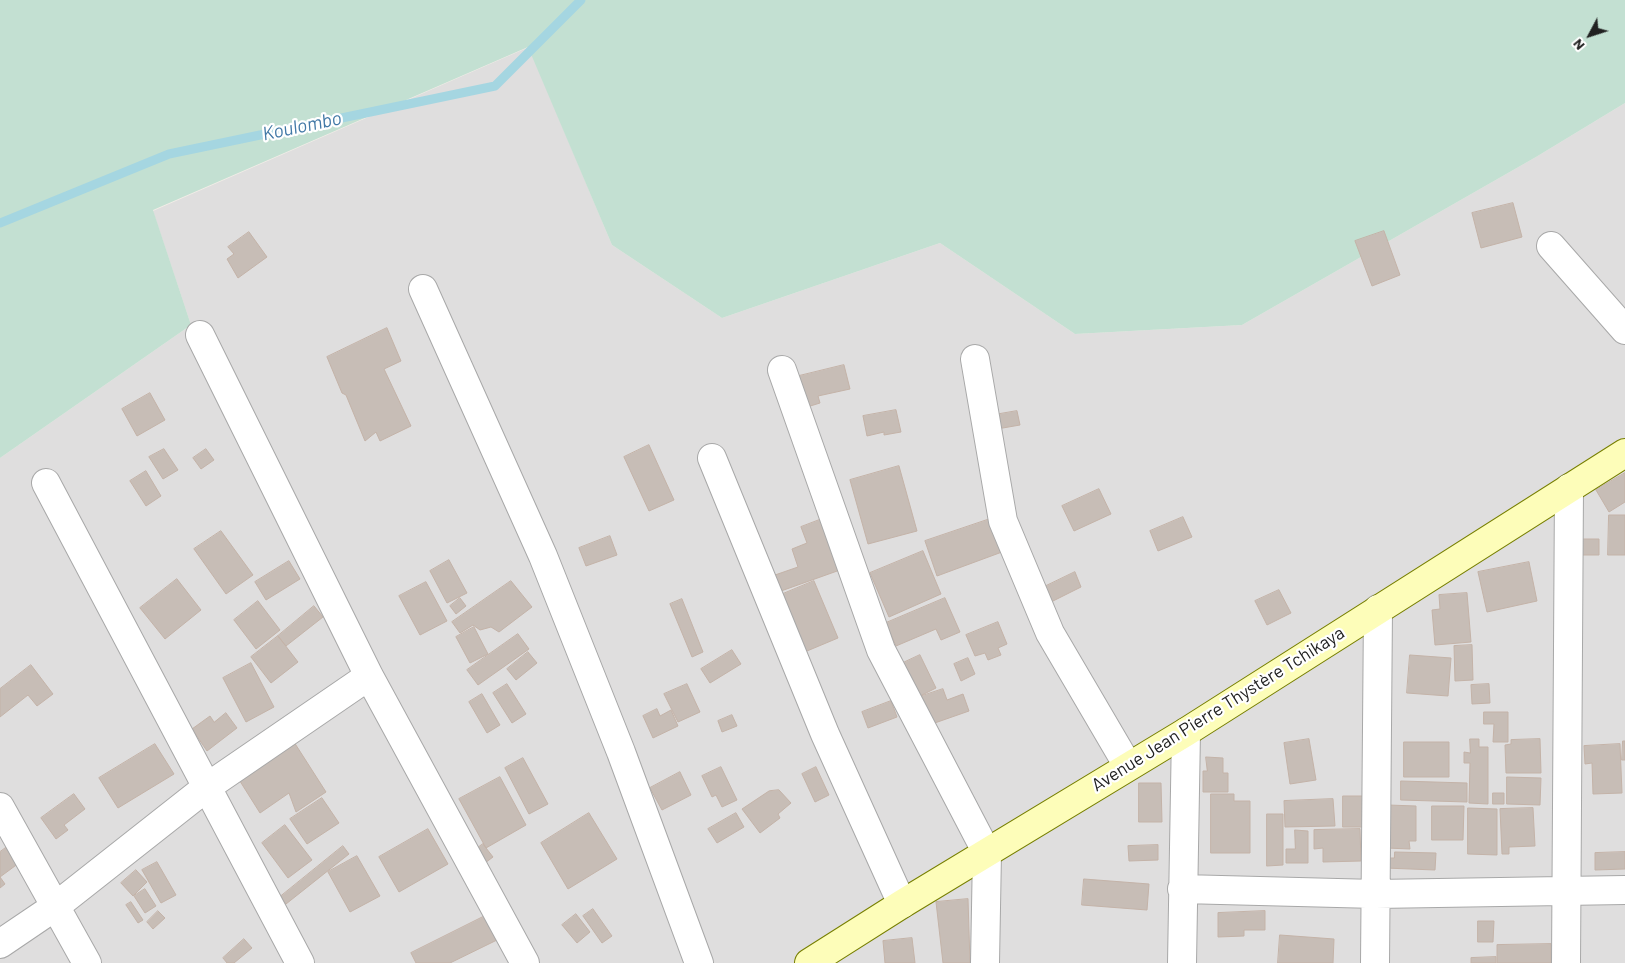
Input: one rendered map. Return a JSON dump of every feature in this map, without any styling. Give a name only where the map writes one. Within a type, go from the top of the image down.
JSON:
[{"type":"street","points":[[1551,246],[1625,330]]},
{"type":"street","points":[[423,289],[543,556],[621,752],[699,963]]},
{"type":"street","points":[[200,335],[369,676],[525,963]]},
{"type":"street","points":[[975,359],[1002,521],[1050,632],[1128,766]]},
{"type":"street","points":[[782,370],[881,650],[987,853],[985,963]]},
{"type":"street","name":"Avenue Jean Pierre Thystère Tchikaya","points":[[809,963],[902,904],[1186,732],[1625,453]]},
{"type":"street","points":[[712,458],[825,734],[902,904]]},
{"type":"street","points":[[46,483],[300,963]]},
{"type":"street","points":[[1566,963],[1569,488]]},
{"type":"street","points":[[1376,963],[1378,609]]},
{"type":"street","points":[[0,944],[56,906],[207,786],[369,676]]},
{"type":"street","points":[[1182,963],[1186,732]]},
{"type":"street","points":[[0,807],[87,963]]},
{"type":"street","points":[[1182,889],[1376,894],[1625,890]]},
{"type":"shaded area","points":[[529,47],[612,245],[722,318],[940,243],[1075,334],[1242,325],[1536,157],[1625,103],[1625,963],[0,963],[0,458],[191,325],[153,211]]},
{"type":"green space","points":[[0,0],[1625,0],[1625,103],[1536,157],[1242,325],[1075,334],[940,243],[722,318],[612,245],[528,47],[153,210],[191,325],[0,458]]},
{"type":"building","points":[[1513,203],[1522,237],[1481,248],[1472,213]]},
{"type":"building","points":[[1384,231],[1400,275],[1372,286],[1355,241]]},
{"type":"building","points":[[249,232],[267,257],[238,278],[227,259],[234,254],[228,247]]},
{"type":"building","points":[[387,328],[401,361],[384,369],[411,426],[380,441],[376,432],[365,441],[346,395],[342,393],[327,357]]},
{"type":"building","points":[[844,365],[850,389],[818,396],[820,403],[807,407],[799,376]]},
{"type":"building","points":[[150,393],[165,420],[137,436],[122,409]]},
{"type":"building","points":[[896,410],[901,432],[884,435],[884,432],[867,436],[863,416]]},
{"type":"building","points":[[1017,411],[1020,425],[997,429],[994,415]]},
{"type":"building","points":[[649,445],[674,500],[649,511],[624,457]]},
{"type":"building","points":[[164,449],[178,470],[163,479],[149,457]]},
{"type":"building","points":[[206,449],[214,460],[201,469],[193,458]]},
{"type":"building","points":[[899,466],[917,531],[868,544],[850,480]]},
{"type":"building","points":[[146,471],[161,496],[146,506],[130,481]]},
{"type":"building","points":[[1625,473],[1625,502],[1609,512],[1596,490]]},
{"type":"building","points":[[1099,489],[1111,514],[1074,531],[1062,506]]},
{"type":"building","points":[[1609,515],[1625,515],[1625,555],[1608,555]]},
{"type":"building","points":[[1183,517],[1192,537],[1158,551],[1150,531]]},
{"type":"building","points":[[822,519],[840,570],[781,591],[775,575],[798,567],[792,549],[807,543],[801,527]]},
{"type":"building","points":[[990,519],[1002,552],[937,576],[925,541]]},
{"type":"building","points":[[221,531],[253,575],[226,594],[194,549]]},
{"type":"building","points":[[610,536],[617,555],[586,566],[579,548]]},
{"type":"building","points":[[1581,539],[1599,539],[1599,555],[1581,555]]},
{"type":"building","points":[[923,551],[941,594],[889,617],[870,573]]},
{"type":"building","points":[[449,560],[467,593],[447,603],[430,571]]},
{"type":"building","points":[[289,561],[300,579],[266,600],[255,582]]},
{"type":"building","points":[[1529,562],[1537,601],[1487,612],[1478,572]]},
{"type":"building","points":[[1075,572],[1081,587],[1049,603],[1042,588]]},
{"type":"building","points":[[177,579],[201,610],[165,639],[140,608]]},
{"type":"building","points":[[511,581],[532,607],[499,632],[491,627],[480,630],[473,625],[460,633],[452,622]]},
{"type":"building","points":[[814,581],[838,638],[795,656],[771,599]]},
{"type":"building","points":[[426,582],[447,621],[420,635],[399,596]]},
{"type":"building","points":[[1279,590],[1291,613],[1267,625],[1255,601]]},
{"type":"building","points":[[1467,593],[1471,642],[1435,645],[1432,610],[1440,609],[1439,595]]},
{"type":"building","points":[[460,598],[466,606],[456,614],[450,606]]},
{"type":"building","points":[[945,598],[960,632],[941,640],[936,629],[896,646],[886,623]]},
{"type":"building","points":[[682,599],[703,652],[692,657],[670,604]]},
{"type":"building","points":[[258,601],[280,630],[256,649],[234,620]]},
{"type":"building","points":[[314,606],[323,617],[286,646],[278,636]]},
{"type":"building","points":[[998,622],[1007,644],[998,648],[1001,655],[988,660],[985,653],[975,656],[966,635]]},
{"type":"building","points":[[474,627],[488,654],[470,663],[456,637]]},
{"type":"building","points":[[518,634],[529,649],[478,685],[467,670]]},
{"type":"building","points":[[278,636],[298,662],[271,683],[251,657]]},
{"type":"building","points":[[1472,645],[1473,680],[1455,681],[1454,646]]},
{"type":"building","points":[[732,650],[741,664],[710,683],[701,669]]},
{"type":"building","points":[[528,652],[537,663],[516,680],[507,669]]},
{"type":"building","points":[[920,655],[936,688],[920,696],[903,663]]},
{"type":"building","points":[[1410,655],[1451,658],[1448,696],[1407,693]]},
{"type":"building","points":[[968,658],[975,674],[961,681],[954,664]]},
{"type":"building","points":[[251,663],[274,707],[246,722],[223,678]]},
{"type":"building","points":[[31,665],[53,694],[37,706],[28,695],[0,717],[0,689]]},
{"type":"building","points":[[507,684],[526,714],[512,723],[493,693]]},
{"type":"building","points":[[687,684],[700,712],[678,722],[664,694]]},
{"type":"building","points":[[1489,684],[1490,703],[1472,704],[1471,685]]},
{"type":"building","points":[[943,689],[947,700],[963,694],[969,711],[929,725],[919,697]]},
{"type":"building","points":[[482,694],[500,725],[487,733],[469,702]]},
{"type":"building","points":[[891,701],[897,717],[868,728],[862,712]]},
{"type":"building","points":[[657,709],[660,716],[671,710],[678,726],[653,738],[643,716]]},
{"type":"building","points":[[1484,712],[1508,712],[1508,742],[1493,742],[1494,724],[1484,724]]},
{"type":"building","points":[[226,713],[237,728],[207,751],[192,729],[210,716],[214,722]]},
{"type":"building","points":[[732,715],[737,726],[722,732],[718,721]]},
{"type":"building","points":[[1309,739],[1316,780],[1290,784],[1284,743]]},
{"type":"building","points":[[1470,739],[1479,739],[1479,747],[1488,747],[1488,804],[1469,803],[1470,763],[1464,763],[1464,752],[1470,753]]},
{"type":"building","points":[[1540,739],[1541,773],[1506,773],[1505,745],[1511,744],[1511,740]]},
{"type":"building","points":[[1623,741],[1625,741],[1625,760],[1622,760]]},
{"type":"building","points":[[294,742],[326,792],[296,812],[289,793],[260,813],[238,778]]},
{"type":"building","points":[[1404,742],[1449,742],[1449,777],[1404,777]]},
{"type":"building","points":[[155,744],[174,774],[118,808],[99,778]]},
{"type":"building","points":[[1620,744],[1622,793],[1593,794],[1592,763],[1585,764],[1584,746]]},
{"type":"building","points":[[1206,757],[1223,758],[1223,773],[1228,773],[1228,792],[1203,792],[1203,771],[1207,771]]},
{"type":"building","points":[[523,758],[548,804],[529,814],[505,768]]},
{"type":"building","points":[[721,767],[737,800],[722,807],[716,795],[712,797],[702,776]]},
{"type":"building","points":[[816,767],[829,795],[815,802],[802,774]]},
{"type":"building","points":[[680,772],[691,795],[662,810],[650,788]]},
{"type":"building","points":[[500,777],[526,825],[486,848],[459,799]]},
{"type":"building","points":[[1507,777],[1541,778],[1540,805],[1507,804]]},
{"type":"building","points":[[1401,781],[1467,783],[1467,802],[1401,800]]},
{"type":"building","points":[[1139,783],[1161,783],[1162,822],[1139,822]]},
{"type":"building","points":[[779,790],[791,803],[778,814],[780,818],[760,833],[742,809],[769,791]]},
{"type":"building","points":[[1493,793],[1504,793],[1504,804],[1493,804]]},
{"type":"building","points":[[74,794],[85,809],[64,825],[68,830],[56,839],[41,818]]},
{"type":"building","points":[[1211,794],[1234,794],[1234,801],[1250,801],[1250,853],[1211,853]]},
{"type":"building","points":[[1343,796],[1365,796],[1365,827],[1343,827]]},
{"type":"building","points":[[322,798],[339,823],[307,844],[290,819]]},
{"type":"building","points":[[1333,799],[1335,826],[1285,827],[1284,801]]},
{"type":"building","points":[[1388,805],[1416,806],[1416,841],[1409,841],[1410,849],[1386,848]]},
{"type":"building","points":[[1432,806],[1464,806],[1463,840],[1432,840]]},
{"type":"building","points":[[1468,808],[1497,809],[1497,855],[1468,854]]},
{"type":"building","points":[[1533,808],[1535,846],[1509,847],[1509,854],[1502,854],[1500,809]]},
{"type":"building","points":[[589,813],[617,859],[568,889],[541,843]]},
{"type":"building","points":[[736,813],[744,827],[717,843],[708,829]]},
{"type":"building","points":[[1267,814],[1283,814],[1283,865],[1267,866]]},
{"type":"building","points":[[285,825],[312,860],[288,878],[262,843]]},
{"type":"building","points":[[428,829],[448,864],[399,892],[379,857]]},
{"type":"building","points":[[1360,829],[1361,861],[1323,862],[1323,848],[1314,849],[1314,830]]},
{"type":"building","points":[[1295,830],[1308,831],[1308,863],[1286,863],[1286,849],[1295,849]]},
{"type":"building","points":[[483,844],[493,857],[481,866],[471,853]]},
{"type":"building","points":[[1158,845],[1158,860],[1129,861],[1128,846]]},
{"type":"building","points":[[343,846],[349,854],[286,904],[280,897]]},
{"type":"building","points":[[7,847],[19,863],[0,877],[0,852]]},
{"type":"building","points":[[1395,852],[1436,853],[1435,870],[1385,868],[1385,858],[1394,858]]},
{"type":"building","points":[[1625,852],[1625,869],[1595,870],[1595,853]]},
{"type":"building","points":[[357,856],[380,896],[350,912],[328,872]]},
{"type":"building","points":[[157,862],[176,895],[161,903],[142,870]]},
{"type":"building","points":[[136,870],[147,882],[133,896],[121,883]]},
{"type":"building","points":[[0,877],[5,884],[0,888]]},
{"type":"building","points":[[1084,879],[1149,884],[1147,910],[1082,905]]},
{"type":"building","points":[[145,889],[156,906],[145,913],[134,896]]},
{"type":"building","points":[[968,899],[970,963],[943,963],[936,902]]},
{"type":"building","points":[[131,902],[143,920],[138,923],[126,905]]},
{"type":"building","points":[[593,909],[612,936],[602,943],[583,916]]},
{"type":"building","points":[[158,911],[165,918],[153,929],[147,922]]},
{"type":"building","points":[[1265,911],[1265,930],[1244,930],[1244,936],[1218,937],[1218,913]]},
{"type":"building","points":[[576,914],[590,932],[577,943],[562,925]]},
{"type":"building","points":[[485,916],[497,940],[450,963],[416,963],[411,953]]},
{"type":"building","points":[[1478,921],[1494,921],[1493,942],[1478,942]]},
{"type":"building","points":[[1280,935],[1334,939],[1333,963],[1278,963]]},
{"type":"building","points":[[912,938],[915,963],[885,963],[883,941]]},
{"type":"building","points":[[244,939],[252,948],[234,963],[227,963],[223,958]]},
{"type":"building","points":[[1551,944],[1551,963],[1497,963],[1497,945]]},
{"type":"building","points":[[1496,957],[1496,963],[1471,963],[1471,958]]},
{"type":"waterway","name":"Koulombo","points":[[0,223],[169,154],[495,86],[581,0]]}]
